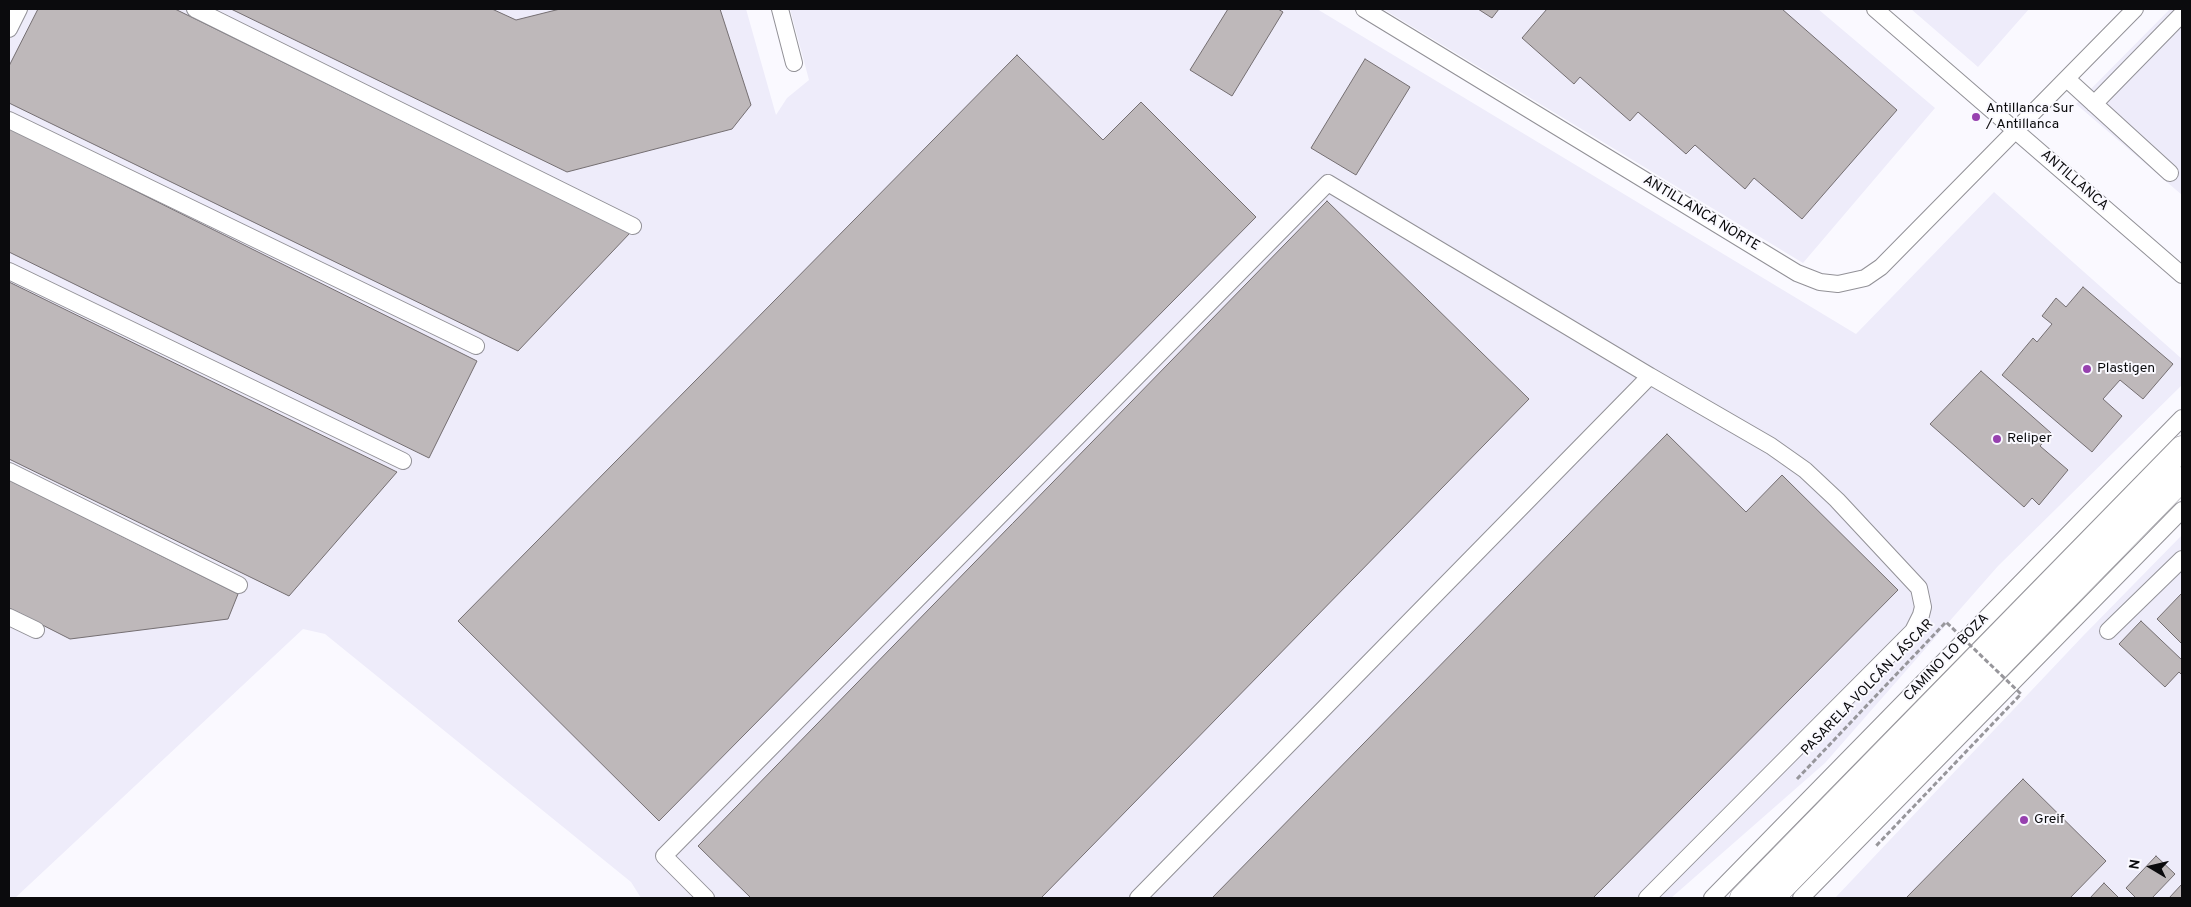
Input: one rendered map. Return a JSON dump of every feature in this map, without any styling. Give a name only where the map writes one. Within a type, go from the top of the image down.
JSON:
[{"type":"highway","points":[[1742,898],[2182,448]]},
{"type":"highway","points":[[1772,898],[2182,479]]},
{"type":"street","points":[[9,29],[19,9]]},
{"type":"street","points":[[195,9],[633,226]]},
{"type":"street","points":[[780,9],[794,63]]},
{"type":"street","name":"ANTILLANCA NORTE","points":[[1364,9],[1797,273],[1830,284],[1856,282],[1881,267],[2136,9]]},
{"type":"street","name":"ANTILLANCA","points":[[1875,9],[2182,275]]},
{"type":"street","points":[[2094,104],[2182,14]]},
{"type":"street","points":[[2066,79],[2170,173]]},
{"type":"street","points":[[9,120],[476,346]]},
{"type":"street","points":[[706,898],[664,856],[1328,183],[1650,376],[1771,446],[1805,470],[1837,500],[1918,588],[1923,607],[1922,616],[1913,631],[1647,898]]},
{"type":"street","points":[[9,271],[403,461]]},
{"type":"street","points":[[1138,898],[1650,376]]},
{"type":"street","name":"CAMINO LO BOZA","points":[[1712,898],[2182,418]]},
{"type":"street","points":[[9,471],[239,585]]},
{"type":"street","points":[[1801,898],[2182,510]]},
{"type":"street","points":[[2108,632],[2182,559]]},
{"type":"street","points":[[9,617],[36,630]]},
{"type":"path","name":"PASARELA VOLCÁN LÁSCAR","points":[[1797,779],[1946,622],[2021,694],[1876,846]]},
{"type":"shaded area","points":[[9,9],[746,9],[776,115],[787,98],[809,80],[790,9],[1317,9],[1856,334],[1994,192],[2182,359],[2182,385],[1998,566],[1825,763],[1671,898],[641,898],[631,882],[325,634],[303,629],[15,898],[9,898]]},
{"type":"shaded area","points":[[1383,9],[1818,9],[1935,108],[1803,263]]},
{"type":"shaded area","points":[[1911,9],[2029,9],[1978,67]]},
{"type":"shaded area","points":[[2170,9],[2182,9],[2182,195],[2076,104]]},
{"type":"shaded area","points":[[2182,535],[2182,898],[1835,898],[2083,636]]},
{"type":"building","points":[[38,9],[175,9],[630,233],[518,351],[9,103],[9,66]]},
{"type":"building","points":[[231,9],[492,9],[516,20],[560,9],[720,9],[751,105],[732,129],[567,172]]},
{"type":"building","points":[[1228,9],[1278,9],[1283,12],[1232,96],[1190,70]]},
{"type":"building","points":[[1478,9],[1499,9],[1492,18]]},
{"type":"building","points":[[1547,9],[1782,9],[1897,110],[1802,219],[1754,178],[1745,189],[1695,145],[1686,154],[1638,112],[1630,121],[1580,77],[1574,84],[1522,38]]},
{"type":"building","points":[[1017,55],[1103,140],[1141,102],[1256,217],[659,821],[458,621]]},
{"type":"building","points":[[1365,59],[1410,87],[1356,175],[1311,148]]},
{"type":"building","points":[[9,128],[477,361],[429,458],[9,252]]},
{"type":"building","points":[[1327,201],[1529,399],[1041,898],[751,898],[698,846]]},
{"type":"building","points":[[9,282],[397,472],[289,596],[9,459]]},
{"type":"building","name":"Plastigen","points":[[2083,287],[2173,364],[2143,399],[2120,380],[2103,399],[2122,416],[2092,452],[2002,375],[2033,338],[2037,342],[2052,324],[2042,316],[2056,298],[2066,307]]},
{"type":"building","name":"Reliper","points":[[1981,371],[2051,433],[2040,446],[2068,470],[2039,505],[2032,498],[2024,507],[1930,424]]},
{"type":"building","points":[[1667,434],[1746,512],[1782,475],[1898,590],[1593,898],[1212,898]]},
{"type":"building","points":[[9,480],[238,594],[228,619],[70,639],[9,608]]},
{"type":"building","points":[[2182,593],[2182,644],[2157,619]]},
{"type":"building","points":[[2141,621],[2182,660],[2182,675],[2179,672],[2165,687],[2119,644]]},
{"type":"building","name":"Greif","points":[[2023,779],[2106,861],[2070,898],[1906,898]]},
{"type":"building","points":[[2156,856],[2175,874],[2152,898],[2136,898],[2126,888]]},
{"type":"building","points":[[2104,883],[2119,898],[2090,898]]},
{"type":"building","points":[[2182,884],[2182,898],[2169,898]]},
{"type":"place","name":"Antillanca Sur / Antillanca","points":[[1976,117]]},
{"type":"place","name":"Plastigen","points":[[2087,369]]},
{"type":"place","name":"Reliper","points":[[1997,439]]},
{"type":"place","name":"Greif","points":[[2024,820]]}]
